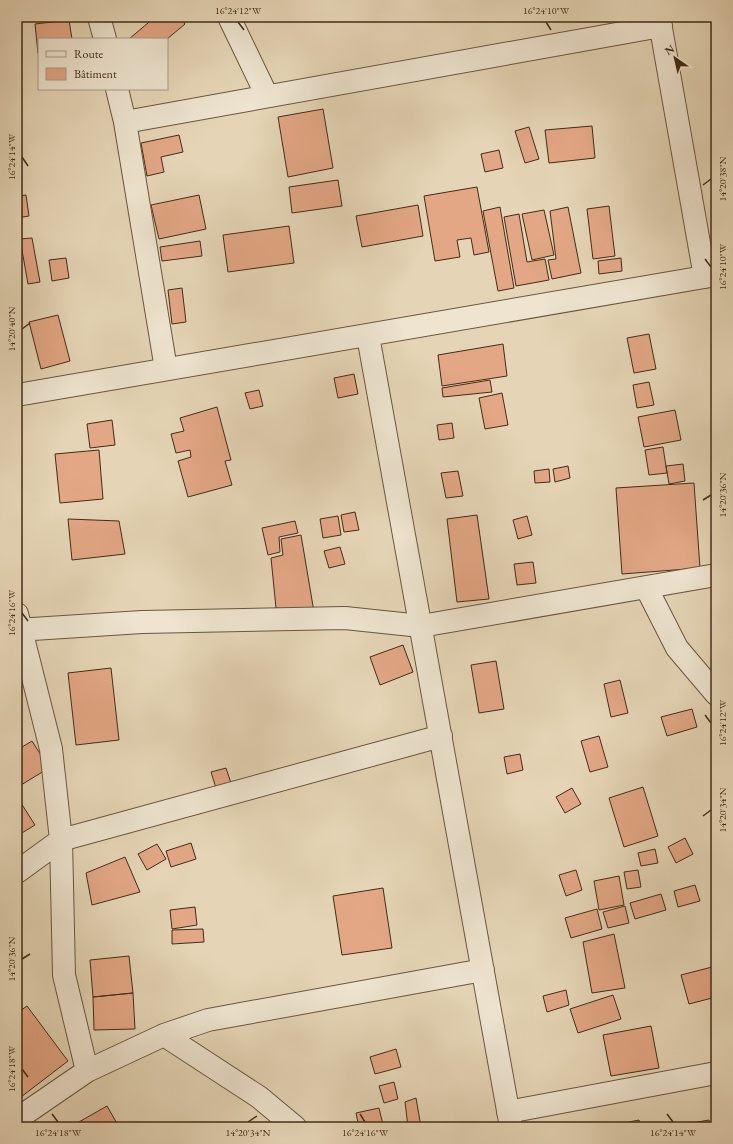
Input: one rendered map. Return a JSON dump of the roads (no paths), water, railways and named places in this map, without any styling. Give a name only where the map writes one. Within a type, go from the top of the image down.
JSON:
[{"type":"street","points":[[99,17],[105,38]]},
{"type":"street","points":[[229,17],[267,96]]},
{"type":"street","points":[[18,399],[166,369],[368,336],[710,276],[660,21],[125,122]]},
{"type":"street","points":[[117,90],[125,122],[166,369]]},
{"type":"street","points":[[368,336],[510,1119],[716,1073]]},
{"type":"street","points":[[87,1071],[64,975],[61,840],[51,749],[18,624],[345,618],[421,626],[716,575]]},
{"type":"street","points":[[646,587],[677,648],[716,694]]},
{"type":"street","points":[[17,872],[61,840],[441,736]]},
{"type":"street","points":[[17,1120],[87,1071],[164,1035],[208,1020],[483,970]]},
{"type":"street","points":[[164,1035],[259,1097],[295,1127]]}]
